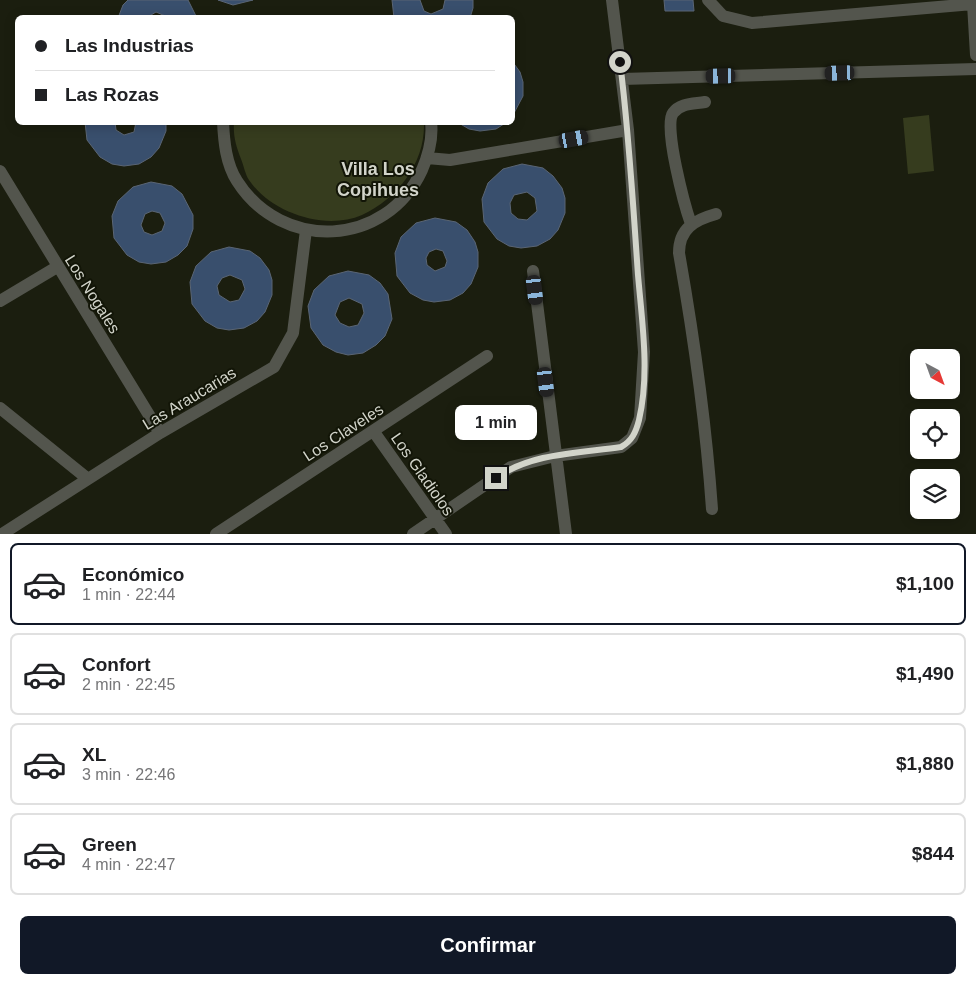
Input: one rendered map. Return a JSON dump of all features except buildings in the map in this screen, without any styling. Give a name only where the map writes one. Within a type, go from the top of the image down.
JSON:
[{"type":"street","points":[[413,534],[511,467],[555,456],[621,447],[627,444],[636,430],[640,418],[644,352],[628,130],[613,6],[602,0]]},
{"type":"street","points":[[708,0],[723,16],[752,23],[974,2],[976,55]]},
{"type":"street","points":[[622,79],[976,69]]},
{"type":"street","points":[[691,224],[678,175],[669,122],[674,111],[678,108],[705,102]]},
{"type":"street","points":[[223,125],[225,152],[236,180],[254,203],[278,220],[306,230],[331,232],[357,228],[380,218],[400,202],[411,189],[427,158],[431,125]]},
{"type":"street","points":[[427,158],[450,160],[628,130]]},
{"type":"street","name":"Los Nogales","points":[[0,171],[160,433]]},
{"type":"street","points":[[712,509],[707,442],[698,368],[678,253],[681,236],[691,224],[716,214]]},
{"type":"street","name":"Las Araucarias","points":[[1,533],[160,433],[274,367],[293,333],[306,230]]},
{"type":"street","points":[[0,301],[57,267]]},
{"type":"street","points":[[533,271],[566,534]]},
{"type":"street","name":"Los Claveles","points":[[216,534],[487,356]]},
{"type":"street","points":[[0,408],[88,479]]},
{"type":"street","name":"Los Gladiolos","points":[[374,432],[446,534]]},
{"type":"green space","points":[[929,115],[934,171],[908,174],[903,118]]},
{"type":"green space","points":[[234,125],[424,125],[420,152],[407,178],[398,189],[375,208],[362,215],[332,221],[300,216],[271,202],[259,192],[246,173],[235,141]]},
{"type":"district","name":"Villa Los Copihues","points":[[378,179]]},
{"type":"route","points":[[496,478],[511,467],[555,456],[621,447],[632,438],[640,418],[644,352],[628,130],[620,62]]}]
